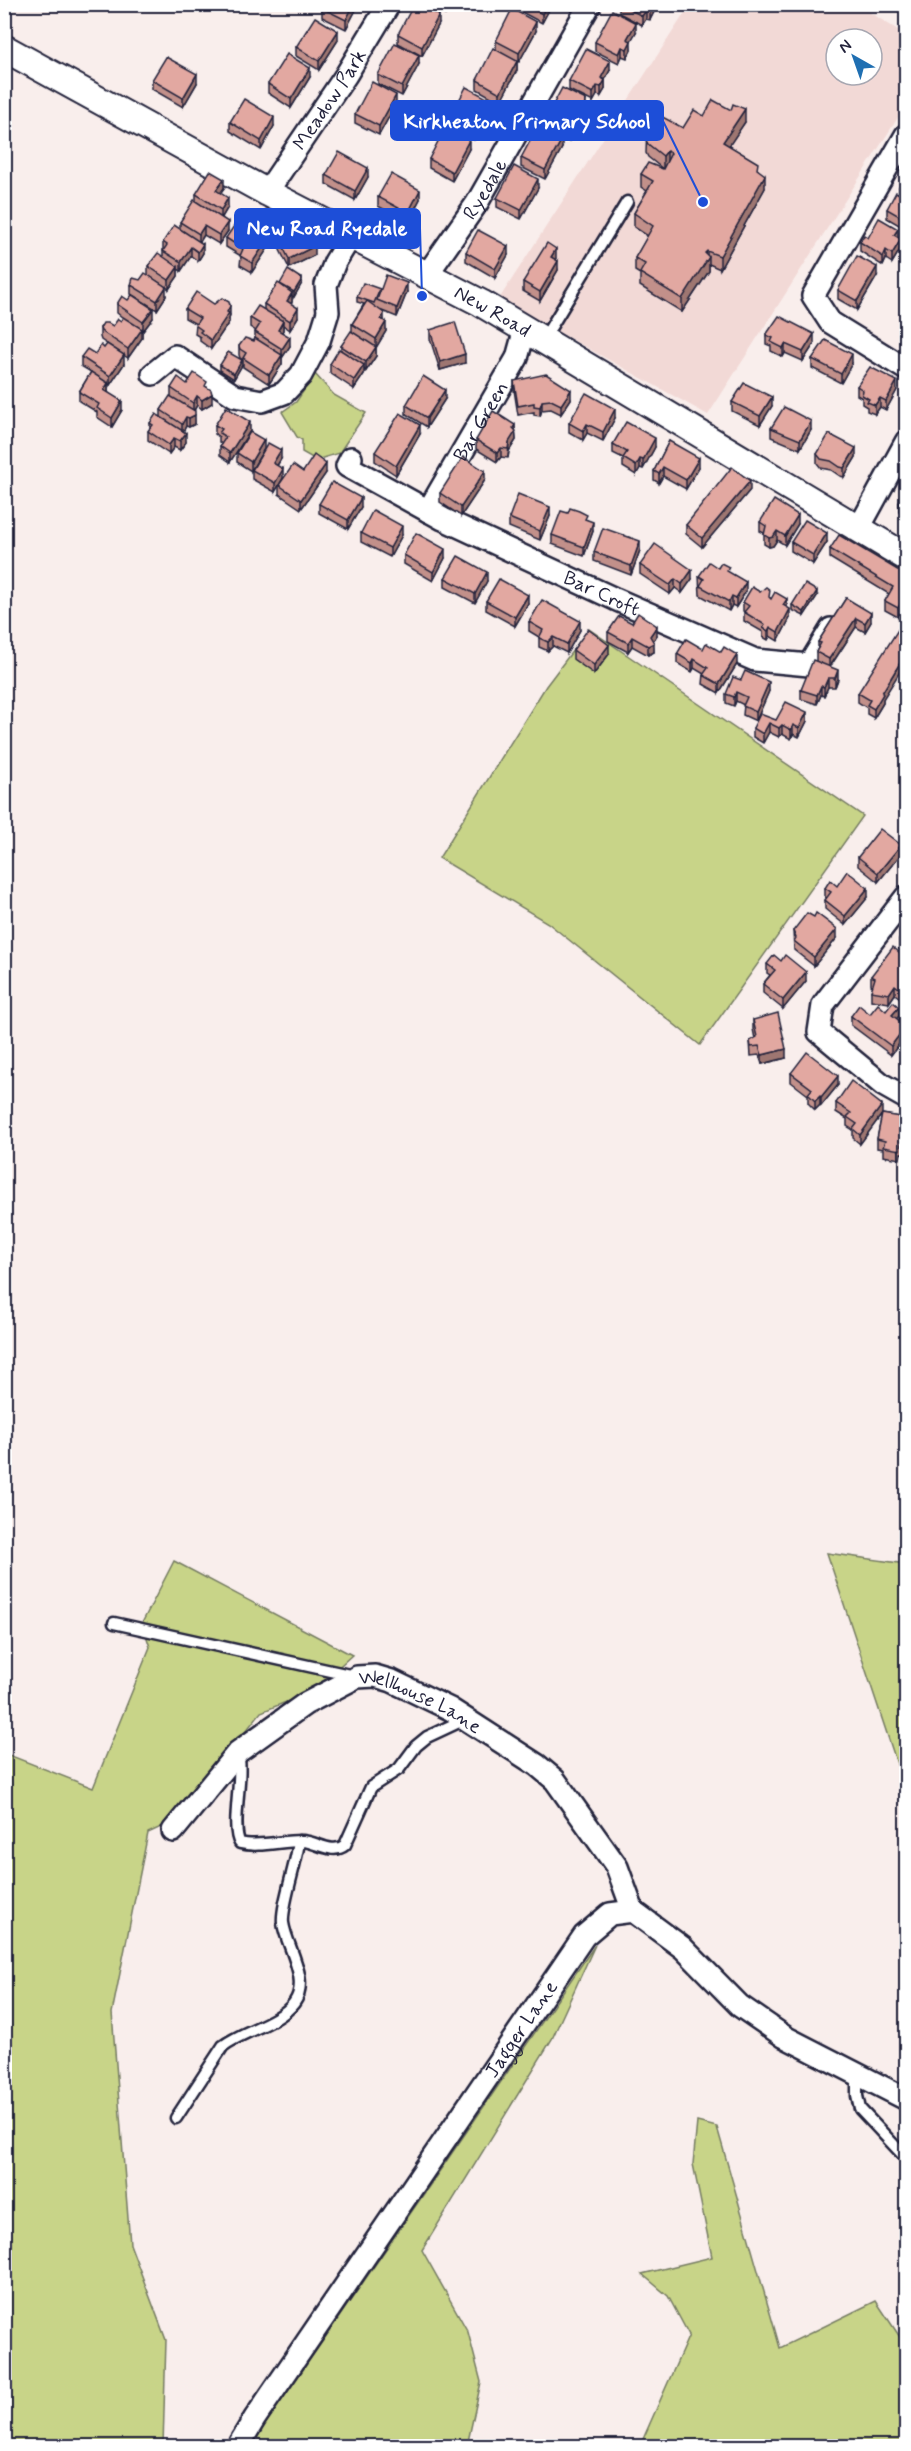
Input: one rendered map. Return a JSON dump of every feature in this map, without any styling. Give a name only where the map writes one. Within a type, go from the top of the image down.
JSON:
[{"type":"street","name":"Meadow Park","points":[[268,193],[346,75],[389,4]]},
{"type":"street","name":"Ryedale","points":[[426,276],[477,203],[590,4]]},
{"type":"street","name":"New Road","points":[[4,48],[268,193],[481,303],[906,557]]},
{"type":"street","points":[[906,135],[813,296],[830,322],[906,369]]},
{"type":"street","points":[[153,374],[173,350],[235,396],[262,401],[284,393],[302,375],[319,341],[328,312],[326,285],[335,262],[351,236]]},
{"type":"street","name":"Bar Green","points":[[428,511],[517,358],[534,335]]},
{"type":"street","points":[[859,528],[906,442]]},
{"type":"street","name":"Bar Croft","points":[[351,458],[347,466],[428,511],[615,599],[755,660],[809,664],[842,612]]},
{"type":"street","points":[[906,897],[823,1005],[819,1032],[883,1085],[906,1098]]},
{"type":"street","name":"Wellhouse Lane","points":[[173,1831],[238,1752],[305,1704],[357,1677],[375,1676],[392,1681],[463,1717],[537,1765],[555,1780],[616,1867],[633,1911]]},
{"type":"street","points":[[633,1911],[683,1947],[740,2006],[785,2037],[906,2100]]},
{"type":"street","name":"Jagger Lane","points":[[238,2446],[584,1936],[610,1914],[633,1911]]},
{"type":"lane","points":[[534,335],[627,202]]},
{"type":"lane","points":[[114,1623],[357,1677]]},
{"type":"lane","points":[[238,1752],[241,1778],[238,1840],[244,1844],[299,1841],[332,1849],[342,1848],[371,1787],[399,1769],[416,1746],[427,1737],[459,1722],[463,1717]]},
{"type":"lane","points":[[176,2118],[223,2046],[233,2038],[284,2012],[298,1997],[299,1978],[282,1921],[297,1860],[299,1841]]},
{"type":"lane","points":[[857,2075],[857,2096],[860,2109],[906,2158]]},
{"type":"shaded area","points":[[690,5],[858,5],[906,35],[906,105],[708,415],[499,299]]},
{"type":"green space","points":[[315,374],[334,395],[366,413],[339,453],[316,460],[302,452],[302,440],[297,437],[282,412],[296,402]]},
{"type":"green space","points":[[589,629],[863,816],[700,1045],[548,923],[439,858],[546,686]]},
{"type":"green space","points":[[827,1553],[906,1564],[906,1791]]},
{"type":"green space","points":[[174,1561],[352,1655],[311,1692],[261,1712],[174,1821],[148,1833],[112,2013],[130,2244],[166,2340],[163,2446],[5,2446],[4,1753],[93,1788],[150,1647],[142,1623]]},
{"type":"green space","points":[[595,1945],[552,2039],[422,2250],[468,2332],[481,2382],[467,2446],[278,2446],[256,2438]]},
{"type":"green space","points":[[697,2122],[717,2127],[780,2348],[876,2301],[906,2346],[906,2446],[640,2446],[689,2335],[668,2296],[642,2274],[712,2257],[693,2164]]},
{"type":"building","points":[[323,4],[354,4],[346,20],[322,8]]},
{"type":"building","points":[[414,4],[419,4],[439,15],[422,47],[398,34]]},
{"type":"building","points":[[525,4],[547,4],[542,14]]},
{"type":"building","points":[[620,4],[653,4],[650,11],[646,10],[642,16]]},
{"type":"building","points":[[512,9],[536,22],[519,53],[496,41]]},
{"type":"building","points":[[612,10],[636,23],[627,39],[631,41],[627,49],[622,47],[619,54],[595,42]]},
{"type":"building","points":[[315,17],[338,31],[319,61],[296,47]]},
{"type":"building","points":[[395,43],[419,55],[402,87],[378,75]]},
{"type":"building","points":[[493,48],[517,61],[500,93],[477,80]]},
{"type":"building","points":[[586,49],[610,61],[601,78],[605,80],[601,87],[597,86],[593,93],[569,81]]},
{"type":"building","points":[[287,54],[310,68],[291,99],[268,84]]},
{"type":"building","points":[[166,57],[197,74],[183,98],[152,80]]},
{"type":"building","points":[[372,82],[396,95],[379,126],[355,114]]},
{"type":"building","points":[[466,87],[491,100],[474,131],[450,118]]},
{"type":"building","points":[[562,88],[586,100],[583,109],[587,115],[581,119],[577,117],[569,132],[545,120]]},
{"type":"building","points":[[244,99],[274,117],[261,141],[230,122]]},
{"type":"building","points":[[713,100],[731,110],[733,104],[745,109],[723,142],[758,163],[757,169],[765,175],[720,256],[707,251],[705,253],[709,257],[682,299],[640,273],[645,264],[635,258],[653,226],[634,213],[653,181],[641,174],[648,163],[663,169],[671,153],[667,151],[663,156],[648,144],[646,140],[651,129],[647,126],[655,113],[683,128],[694,110],[704,116]]},
{"type":"building","points":[[538,126],[562,139],[545,170],[521,158]]},
{"type":"building","points":[[445,128],[469,140],[452,172],[429,159]]},
{"type":"building","points":[[339,152],[368,168],[355,191],[326,175]]},
{"type":"building","points":[[514,166],[538,179],[521,210],[497,198]]},
{"type":"building","points":[[210,171],[224,179],[216,190],[228,198],[221,210],[196,194]]},
{"type":"building","points":[[391,174],[420,190],[408,213],[378,197]]},
{"type":"building","points":[[906,175],[906,191],[899,187]]},
{"type":"building","points":[[896,192],[906,198],[906,220],[887,209]]},
{"type":"building","points":[[194,200],[228,222],[219,235],[204,226],[199,234],[180,222]]},
{"type":"building","points":[[879,218],[898,229],[894,235],[901,239],[892,254],[886,250],[883,257],[860,242],[864,235],[868,238]]},
{"type":"building","points":[[255,222],[262,227],[265,223],[274,230],[252,263],[240,256],[243,249],[226,238],[236,223],[249,231]]},
{"type":"building","points":[[174,225],[203,244],[198,252],[191,247],[181,262],[163,251],[167,245],[163,242]]},
{"type":"building","points":[[284,226],[289,228],[292,234],[305,228],[315,246],[289,259],[280,241],[280,229]]},
{"type":"building","points":[[478,230],[508,246],[495,269],[466,252]]},
{"type":"building","points":[[547,243],[556,249],[551,257],[558,261],[540,292],[523,282]]},
{"type":"building","points":[[158,253],[178,267],[169,280],[148,266]]},
{"type":"building","points":[[857,256],[877,267],[857,301],[838,290]]},
{"type":"building","points":[[288,270],[302,279],[294,292],[280,284]]},
{"type":"building","points":[[145,273],[166,287],[157,301],[131,285],[133,278],[140,280]]},
{"type":"building","points":[[386,275],[407,283],[397,308],[377,300]]},
{"type":"building","points":[[278,283],[292,293],[287,301],[298,308],[290,321],[264,304]]},
{"type":"building","points":[[363,283],[380,289],[374,303],[357,297]]},
{"type":"building","points":[[196,292],[214,304],[222,298],[229,302],[227,312],[229,313],[211,340],[195,325],[200,318],[185,309]]},
{"type":"building","points":[[132,295],[153,309],[143,322],[117,304],[122,296],[128,300]]},
{"type":"building","points":[[367,301],[384,313],[381,319],[386,322],[376,339],[352,324]]},
{"type":"building","points":[[258,306],[283,321],[278,330],[290,337],[282,349],[255,332],[260,324],[250,318]]},
{"type":"building","points":[[779,316],[814,334],[803,352],[785,344],[783,348],[771,342],[773,338],[766,335]]},
{"type":"building","points":[[123,317],[142,329],[128,349],[101,331],[100,328],[103,323],[113,326],[118,319],[121,321]]},
{"type":"building","points":[[455,322],[465,354],[440,362],[430,330]]},
{"type":"building","points":[[351,331],[376,347],[366,362],[341,346]]},
{"type":"building","points":[[245,338],[254,341],[255,338],[282,355],[269,375],[243,358],[246,353],[239,346]]},
{"type":"building","points":[[825,340],[852,354],[841,374],[812,359]]},
{"type":"building","points":[[107,344],[124,355],[110,376],[81,357],[87,349],[95,354],[101,345],[104,348]]},
{"type":"building","points":[[339,349],[364,365],[354,380],[330,364]]},
{"type":"building","points":[[228,352],[242,360],[234,374],[220,365]]},
{"type":"building","points":[[870,367],[897,381],[886,401],[880,398],[875,405],[867,402],[869,399],[862,395],[863,390],[857,386]]},
{"type":"building","points":[[91,372],[108,383],[104,390],[122,401],[112,418],[97,408],[99,404],[79,392]]},
{"type":"building","points":[[194,373],[207,382],[205,386],[211,390],[212,394],[202,400],[197,396],[193,403],[171,388],[178,377],[187,384]]},
{"type":"building","points":[[546,374],[571,390],[561,405],[551,400],[542,401],[540,407],[534,406],[534,403],[518,406],[514,381]]},
{"type":"building","points":[[423,376],[445,390],[427,418],[406,405]]},
{"type":"building","points":[[744,383],[772,397],[760,416],[732,402]]},
{"type":"building","points":[[586,393],[615,409],[603,432],[587,424],[583,431],[569,423]]},
{"type":"building","points":[[170,396],[195,411],[195,415],[186,417],[182,424],[161,410]]},
{"type":"building","points":[[226,407],[250,422],[230,453],[220,446],[226,437],[219,433],[222,429],[215,425]]},
{"type":"building","points":[[784,407],[811,421],[800,440],[771,428]]},
{"type":"building","points":[[493,411],[515,425],[513,428],[516,431],[509,442],[508,449],[501,448],[497,453],[476,440]]},
{"type":"building","points":[[400,413],[420,425],[396,466],[375,452]]},
{"type":"building","points":[[156,414],[186,433],[180,441],[174,438],[169,445],[148,431],[153,425],[150,423]]},
{"type":"building","points":[[626,422],[655,438],[643,460],[640,459],[636,466],[623,458],[627,452],[613,444]]},
{"type":"building","points":[[250,432],[264,440],[251,462],[237,453]]},
{"type":"building","points":[[829,434],[856,448],[844,468],[821,459],[817,454]]},
{"type":"building","points":[[669,441],[699,458],[686,480],[663,467],[659,474],[654,471]]},
{"type":"building","points":[[268,443],[281,450],[273,463],[283,469],[275,483],[252,470]]},
{"type":"building","points":[[314,455],[326,464],[301,500],[279,485],[293,465],[303,472]]},
{"type":"building","points":[[463,457],[485,471],[461,507],[440,493]]},
{"type":"building","points":[[732,467],[750,481],[702,538],[686,525]]},
{"type":"building","points":[[332,482],[361,498],[348,520],[319,504]]},
{"type":"building","points":[[906,489],[906,506],[899,502]]},
{"type":"building","points":[[518,494],[550,507],[540,531],[509,518]]},
{"type":"building","points":[[774,500],[798,515],[785,536],[777,531],[773,537],[769,538],[764,535],[766,526],[760,522]]},
{"type":"building","points":[[570,508],[587,515],[585,519],[593,522],[584,547],[552,535],[561,511],[568,513]]},
{"type":"building","points":[[373,510],[402,526],[390,548],[361,533]]},
{"type":"building","points":[[805,520],[827,533],[813,555],[791,542]]},
{"type":"building","points":[[603,528],[640,541],[631,566],[594,552]]},
{"type":"building","points":[[416,533],[445,549],[433,572],[404,555]]},
{"type":"building","points":[[839,535],[906,575],[906,595],[898,608],[885,601],[893,587],[830,549]]},
{"type":"building","points":[[655,544],[692,570],[682,584],[675,579],[670,585],[640,565]]},
{"type":"building","points":[[458,556],[487,572],[475,594],[445,578]]},
{"type":"building","points":[[709,562],[718,568],[721,563],[729,567],[727,571],[746,582],[736,598],[732,596],[729,602],[700,586],[704,579],[699,576]]},
{"type":"building","points":[[499,579],[528,595],[515,617],[486,601]]},
{"type":"building","points":[[805,584],[817,591],[804,612],[792,605]]},
{"type":"building","points":[[752,587],[760,592],[766,587],[770,590],[771,599],[775,592],[787,599],[783,605],[790,609],[778,632],[770,627],[768,631],[763,628],[765,625],[744,612],[749,606],[743,602]]},
{"type":"building","points":[[846,598],[871,613],[865,623],[856,618],[829,659],[816,652],[821,643],[818,642]]},
{"type":"building","points":[[542,600],[580,621],[567,644],[553,637],[548,642],[539,638],[543,630],[529,622]]},
{"type":"building","points":[[638,613],[657,626],[650,636],[654,643],[648,646],[632,637],[628,643],[608,632],[619,616],[632,623]]},
{"type":"building","points":[[906,617],[906,653],[874,709],[867,705],[870,700],[858,693]]},
{"type":"building","points":[[588,629],[609,645],[594,665],[573,650]]},
{"type":"building","points":[[686,639],[703,649],[706,643],[721,652],[724,647],[737,655],[719,684],[703,675],[708,668],[694,659],[692,663],[677,654]]},
{"type":"building","points":[[813,660],[838,670],[835,678],[828,678],[817,695],[801,690]]},
{"type":"building","points":[[745,671],[769,682],[756,712],[743,706],[747,697],[736,692],[734,697],[726,694],[733,677],[741,680]]},
{"type":"building","points":[[786,702],[807,712],[799,728],[793,725],[791,730],[782,725],[779,728],[769,723],[763,734],[753,728],[760,714],[776,720]]},
{"type":"building","points":[[880,829],[901,845],[878,873],[858,857]]},
{"type":"building","points":[[847,871],[868,888],[845,916],[825,900],[831,892],[825,888],[830,880],[837,886]]},
{"type":"building","points":[[807,913],[814,917],[816,913],[837,929],[814,957],[794,941],[796,938],[793,931]]},
{"type":"building","points":[[906,930],[906,946],[899,940]]},
{"type":"building","points":[[893,947],[906,958],[906,972],[902,977],[906,982],[900,989],[895,985],[889,994],[871,991],[875,978],[871,976]]},
{"type":"building","points":[[774,955],[781,961],[785,955],[806,972],[783,1000],[763,984],[775,970],[767,964]]},
{"type":"building","points":[[893,1002],[899,1007],[892,1015],[906,1026],[891,1046],[851,1016],[859,1005],[870,1014],[878,1004],[886,1011]]},
{"type":"building","points":[[778,1013],[786,1049],[762,1055],[759,1046],[751,1047],[750,1041],[757,1037],[753,1020]]},
{"type":"building","points":[[807,1052],[838,1076],[815,1101],[808,1094],[812,1089],[791,1073]]},
{"type":"building","points":[[851,1081],[882,1105],[860,1135],[853,1129],[857,1124],[847,1117],[851,1113],[836,1103]]},
{"type":"building","points":[[882,1114],[906,1118],[906,1145],[901,1144],[900,1150],[883,1147],[885,1141],[877,1139]]},
{"type":"place","name":"Kirkheaton Primary School","points":[[703,202]]},
{"type":"place","name":"New Road Ryedale","points":[[422,296]]}]
